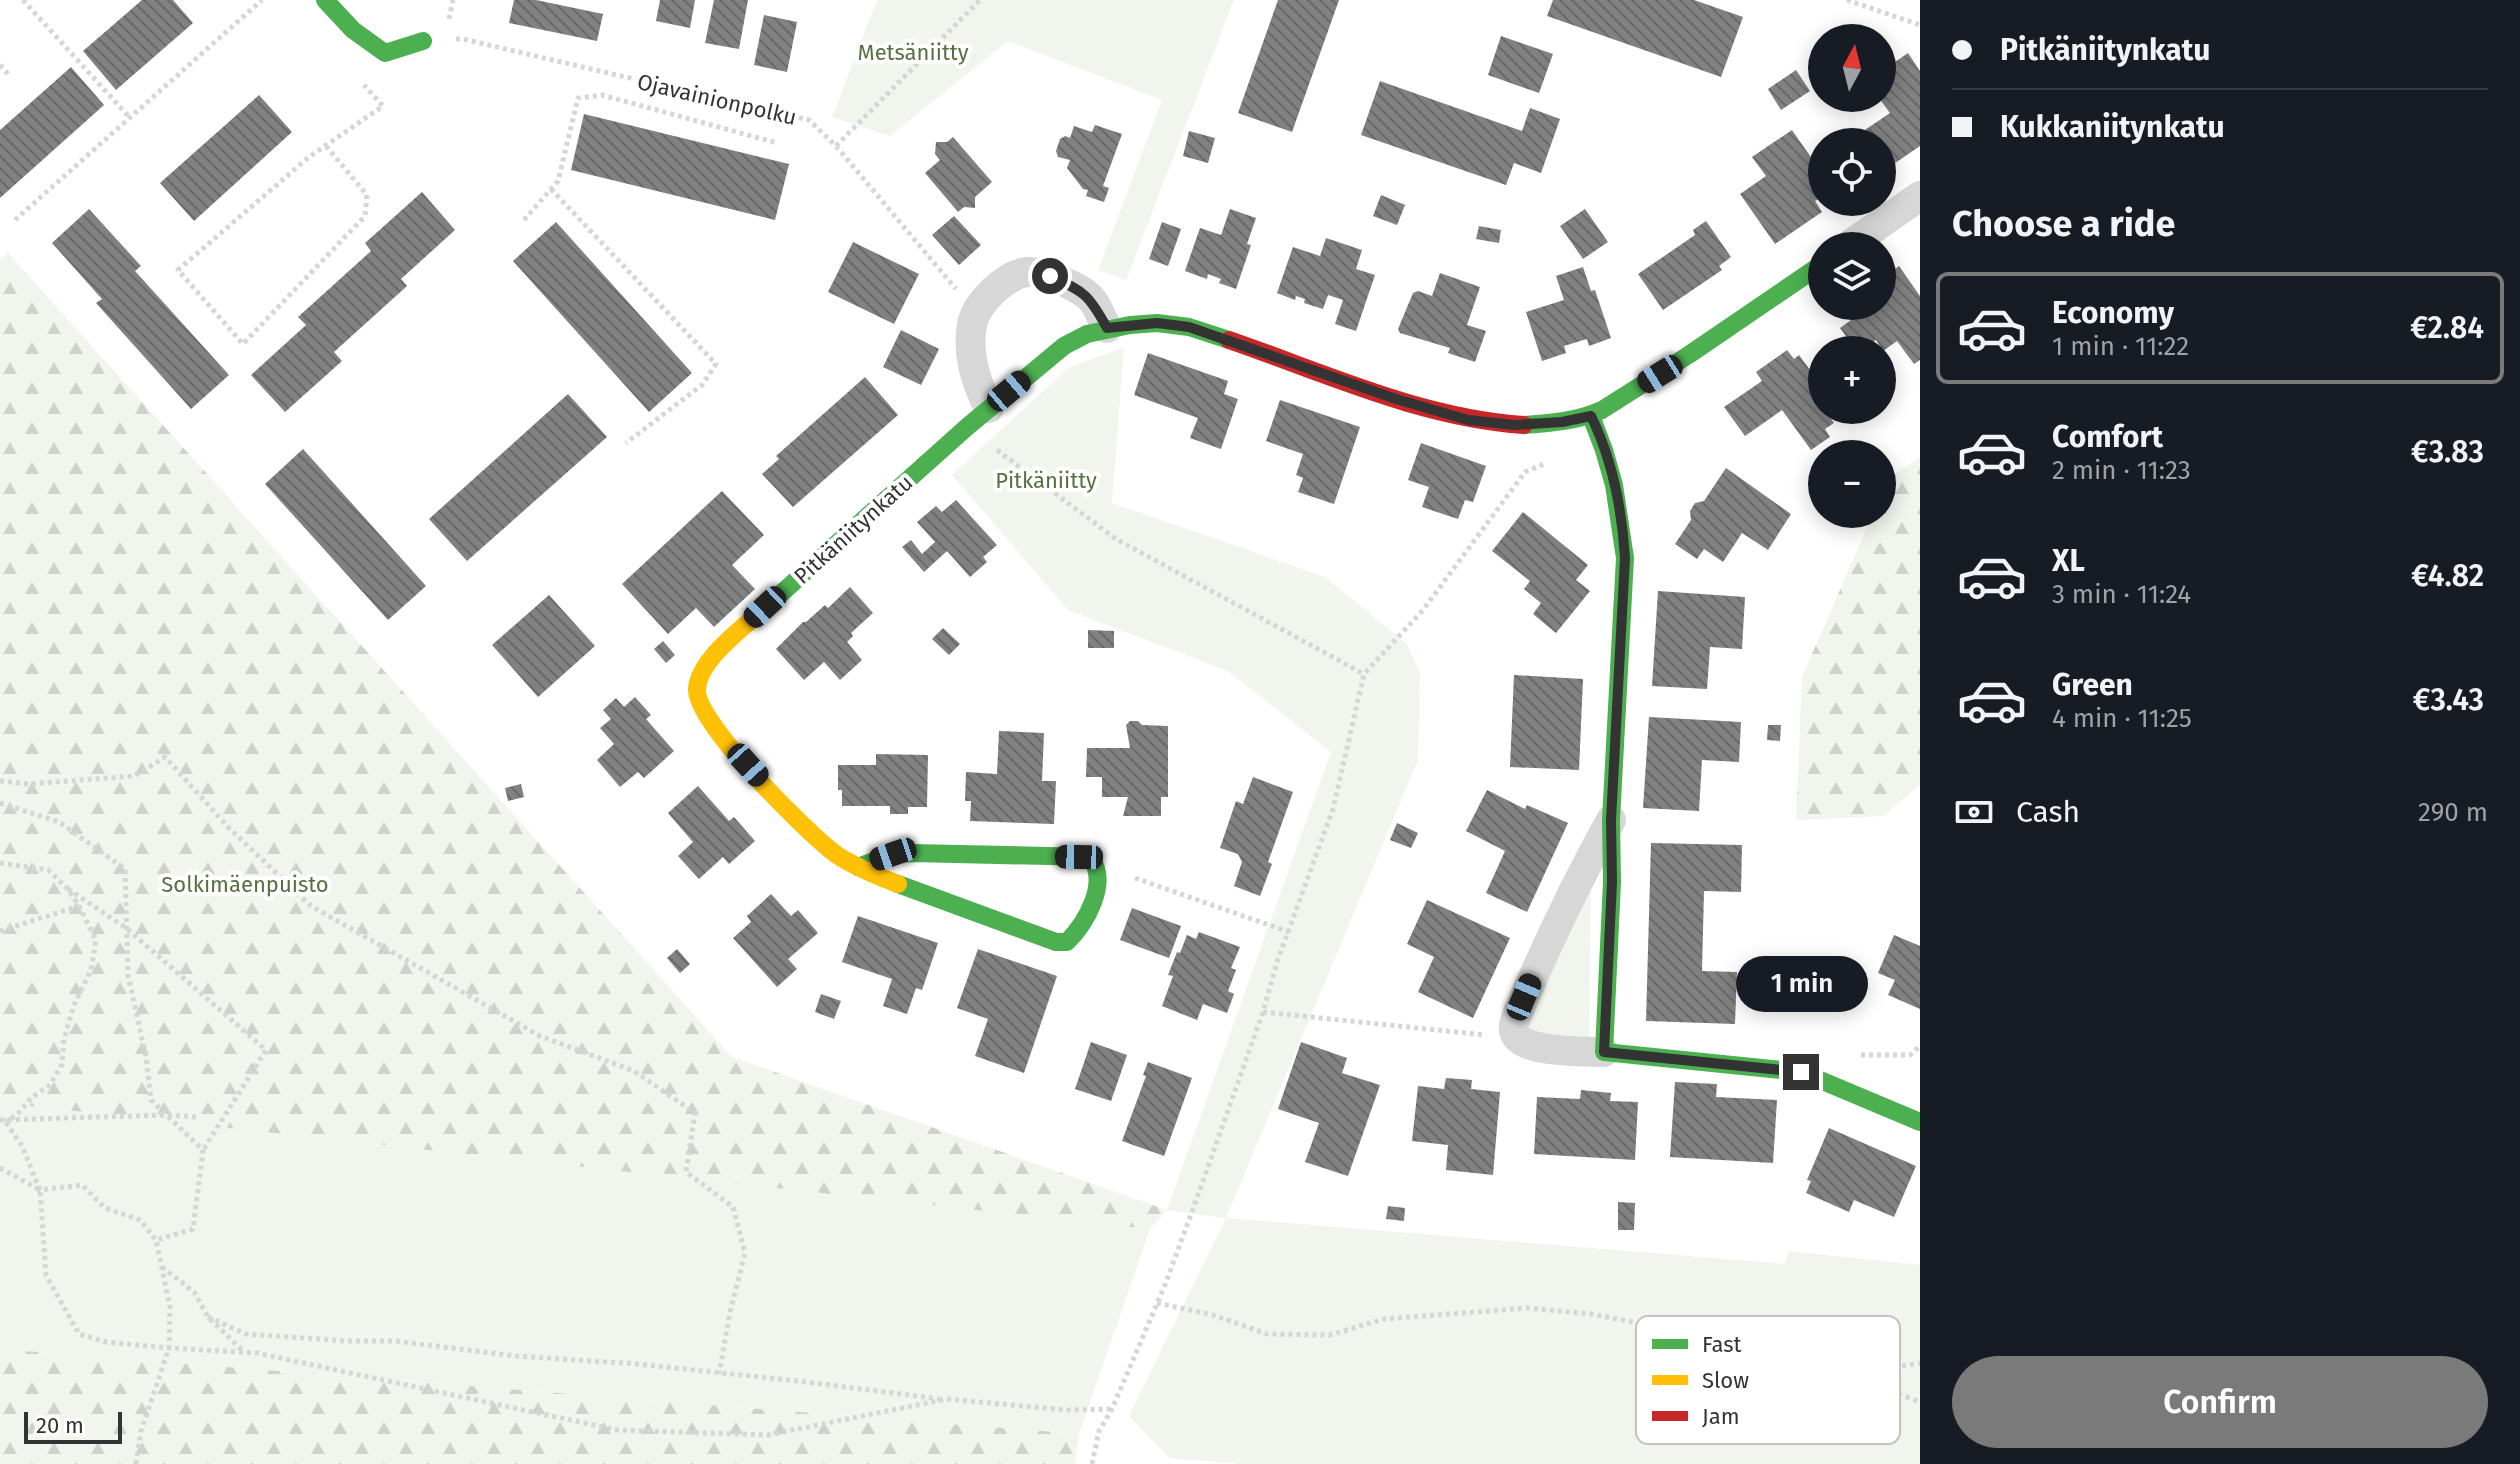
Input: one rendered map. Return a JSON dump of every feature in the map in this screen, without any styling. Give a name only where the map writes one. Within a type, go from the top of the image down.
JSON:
[{"type":"street","points":[[325,0],[353,30],[385,53],[423,41]]},
{"type":"street","points":[[1868,232],[1920,196]]},
{"type":"street","points":[[978,417],[980,390],[971,341],[972,323],[989,297],[1017,274],[1037,272],[1083,292],[1092,301],[1107,328]]},
{"type":"street","name":"Pitkäniitynkatu","points":[[1099,870],[1096,889],[1082,927],[1067,942],[1056,942],[858,867],[823,845],[703,713],[697,699],[700,676],[708,661],[720,649],[978,417],[1064,346],[1087,334],[1107,328],[1157,323],[1189,327],[1396,399],[1468,420],[1514,425],[1562,422],[1591,416],[1681,361],[1808,274]]},
{"type":"street","points":[[1591,416],[1601,438],[1616,494],[1623,526],[1625,558],[1611,820],[1612,882],[1604,1052]]},
{"type":"street","points":[[1611,820],[1583,870],[1532,980],[1517,1015],[1514,1026],[1516,1036],[1533,1047],[1801,1072],[1920,1122]]},
{"type":"street","points":[[858,867],[893,854],[913,853],[1090,857],[1096,861],[1099,870]]},
{"type":"path","points":[[23,0],[130,118]]},
{"type":"path","points":[[15,220],[262,0]]},
{"type":"path","points":[[448,23],[453,0]]},
{"type":"path","points":[[836,146],[980,0]]},
{"type":"path","points":[[1847,0],[1920,25]]},
{"type":"path","name":"Ojavainionpolku","points":[[423,41],[463,39],[809,120],[836,146],[976,313]]},
{"type":"path","points":[[0,65],[8,74]]},
{"type":"path","points":[[524,220],[558,181],[578,98],[602,95],[777,143]]},
{"type":"path","points":[[326,146],[367,195],[365,216],[243,344],[178,270],[309,157],[383,106]]},
{"type":"path","points":[[551,189],[716,364],[702,385],[626,443]]},
{"type":"path","points":[[978,417],[1116,539],[1364,674]]},
{"type":"path","points":[[1092,1464],[1099,1431],[1112,1409],[1157,1303],[1208,1170],[1333,809],[1364,674],[1423,610],[1525,472]]},
{"type":"path","points":[[0,781],[28,784],[134,776],[165,757],[229,828],[311,906],[540,1036],[634,1071],[695,1113],[686,1172],[733,1207],[745,1253],[719,1374]]},
{"type":"path","points":[[0,803],[59,822],[125,869],[128,975],[146,1057],[151,1100],[203,1150]]},
{"type":"path","points":[[0,863],[48,870],[68,889],[126,928],[266,1050],[203,1150],[193,1229],[156,1240]]},
{"type":"path","points":[[1099,870],[1140,879],[1289,932]]},
{"type":"path","points":[[3,1120],[16,1116],[31,1098],[50,1085],[62,1064],[64,1039],[74,1005],[91,970],[96,940],[68,889]]},
{"type":"path","points":[[0,931],[79,906]]},
{"type":"path","points":[[1263,1012],[1516,1036]]},
{"type":"path","points":[[1847,1055],[1910,1055],[1920,1046]]},
{"type":"path","points":[[3,1120],[166,1115],[196,1117]]},
{"type":"path","points":[[3,1120],[22,1146],[40,1190],[46,1275],[79,1334],[106,1342],[243,1352],[617,1430],[768,1435],[947,1399]]},
{"type":"path","points":[[0,1168],[40,1190],[82,1185],[105,1208],[140,1220],[156,1240],[170,1307],[169,1348],[141,1431],[136,1464]]},
{"type":"path","points":[[161,1266],[194,1292],[208,1317],[243,1352]]},
{"type":"path","points":[[1157,1303],[1213,1315],[1267,1334],[1330,1335],[1384,1319],[1527,1308],[1636,1323]]},
{"type":"path","points":[[208,1317],[246,1334],[395,1341],[515,1356],[637,1364],[947,1399],[1066,1410],[1112,1409]]},
{"type":"path","points":[[1900,1366],[1920,1363]]},
{"type":"path","points":[[1900,1395],[1920,1402]]},
{"type":"green space","name":"Metsäniitty","points":[[877,0],[1234,0],[1126,280],[1098,270],[1162,100],[1008,41],[890,136],[832,117]]},
{"type":"green space","name":"Solkimäenpuisto","points":[[8,253],[732,1057],[1167,1210],[1150,1229],[0,1103],[0,260]]},
{"type":"green space","name":"Pitkäniitty","points":[[1124,347],[1112,503],[1325,577],[1407,644],[1420,673],[1418,760],[1226,1218],[1167,1210],[1331,752],[1228,671],[1068,610],[952,475],[1068,368]]},
{"type":"green space","points":[[1920,457],[1920,785],[1883,816],[1796,820],[1802,677],[1867,528],[1896,528],[1896,473]]},
{"type":"green space","points":[[1591,883],[1589,1037],[1534,1035],[1527,1028],[1527,1019]]},
{"type":"green space","points":[[0,1103],[1150,1229],[1079,1434],[0,1349]]},
{"type":"green space","points":[[1226,1218],[1785,1264],[1788,1251],[1920,1265],[1920,1464],[1241,1464],[1169,1458],[1129,1416]]},
{"type":"green space","points":[[0,1349],[1079,1434],[1075,1464],[0,1464]]},
{"type":"building","points":[[142,0],[173,0],[193,23],[116,90],[83,51]]},
{"type":"building","points":[[514,0],[536,0],[603,14],[597,41],[509,23]]},
{"type":"building","points":[[660,0],[695,0],[690,28],[656,21]]},
{"type":"building","points":[[714,0],[748,0],[739,49],[705,43]]},
{"type":"building","points":[[1278,0],[1339,0],[1292,132],[1238,113]]},
{"type":"building","points":[[1553,0],[1694,0],[1743,17],[1721,77],[1547,16]]},
{"type":"building","points":[[764,15],[797,22],[787,72],[754,65]]},
{"type":"building","points":[[1501,36],[1553,54],[1539,93],[1488,75]]},
{"type":"building","points":[[1908,53],[1920,71],[1920,146],[1896,162],[1896,128],[1868,128],[1889,112],[1896,112],[1896,61]]},
{"type":"building","points":[[71,67],[104,105],[0,198],[0,130]]},
{"type":"building","points":[[1796,70],[1808,92],[1781,110],[1768,89]]},
{"type":"building","points":[[1380,81],[1522,131],[1530,108],[1560,119],[1541,173],[1514,163],[1506,185],[1361,135]]},
{"type":"building","points":[[259,95],[292,132],[194,221],[160,183]]},
{"type":"building","points":[[584,114],[789,164],[775,220],[571,170]]},
{"type":"building","points":[[1095,125],[1122,134],[1103,186],[1109,188],[1104,202],[1086,196],[1088,190],[1083,189],[1067,168],[1070,160],[1058,157],[1056,151],[1060,139],[1065,136],[1070,138],[1074,126],[1092,132]]},
{"type":"building","points":[[1792,130],[1808,153],[1808,216],[1816,216],[1775,244],[1740,194],[1766,176],[1752,157]]},
{"type":"building","points":[[1189,131],[1215,138],[1208,163],[1183,156]]},
{"type":"building","points":[[953,137],[992,182],[975,197],[975,208],[964,207],[958,212],[925,173],[940,160],[935,154],[936,142],[947,142]]},
{"type":"building","points":[[422,192],[455,230],[401,279],[407,286],[334,352],[342,361],[285,412],[251,375],[306,325],[298,317],[371,251],[365,243]]},
{"type":"building","points":[[1381,195],[1405,205],[1397,225],[1373,216]]},
{"type":"building","points":[[89,209],[141,266],[135,271],[229,375],[191,409],[96,303],[102,299],[52,243]]},
{"type":"building","points":[[1230,209],[1256,218],[1247,244],[1251,245],[1236,289],[1219,283],[1221,279],[1208,274],[1207,279],[1185,271],[1200,228],[1221,235]]},
{"type":"building","points":[[1585,209],[1608,242],[1583,259],[1560,226]]},
{"type":"building","points":[[954,216],[981,245],[959,265],[932,235]]},
{"type":"building","points":[[1706,221],[1731,257],[1719,266],[1722,270],[1663,310],[1638,274],[1695,235],[1693,230]]},
{"type":"building","points":[[556,222],[692,373],[649,412],[513,261]]},
{"type":"building","points":[[1162,222],[1181,229],[1168,266],[1149,259]]},
{"type":"building","points":[[1479,226],[1501,230],[1499,243],[1476,239]]},
{"type":"building","points":[[1326,238],[1362,250],[1356,269],[1375,275],[1356,331],[1335,324],[1343,300],[1328,295],[1323,309],[1304,303],[1305,299],[1296,296],[1295,300],[1277,293],[1293,247],[1320,256]]},
{"type":"building","points":[[853,242],[919,274],[894,324],[828,292]]},
{"type":"building","points":[[1899,266],[1920,296],[1920,360],[1914,364],[1896,342],[1896,336],[1846,336],[1840,328],[1851,320],[1896,320],[1896,268]]},
{"type":"building","points":[[1583,267],[1591,291],[1595,290],[1611,338],[1589,346],[1587,339],[1564,346],[1566,353],[1542,361],[1526,312],[1564,300],[1556,276]]},
{"type":"building","points":[[1440,273],[1480,287],[1467,325],[1486,331],[1475,362],[1448,353],[1450,348],[1400,333],[1398,329],[1413,293],[1418,291],[1432,296]]},
{"type":"building","points":[[901,330],[939,349],[921,385],[883,367]]},
{"type":"building","points":[[1787,350],[1794,359],[1799,355],[1808,367],[1808,424],[1832,424],[1825,429],[1830,437],[1808,440],[1808,446],[1782,410],[1745,436],[1724,407],[1762,381],[1756,372]]},
{"type":"building","points":[[1148,353],[1228,381],[1224,394],[1238,399],[1221,449],[1190,438],[1198,418],[1134,395]]},
{"type":"building","points":[[865,377],[898,415],[793,507],[762,474],[779,459],[776,456]]},
{"type":"building","points":[[568,394],[607,437],[467,561],[429,519]]},
{"type":"building","points":[[1280,400],[1360,427],[1334,504],[1298,492],[1303,478],[1296,475],[1303,454],[1266,441]]},
{"type":"building","points":[[1421,443],[1486,466],[1473,502],[1465,500],[1458,519],[1422,507],[1429,487],[1408,480]]},
{"type":"building","points":[[303,449],[426,586],[388,620],[265,484]]},
{"type":"building","points":[[1726,468],[1791,514],[1768,550],[1742,533],[1723,562],[1704,549],[1697,559],[1675,544],[1691,520],[1690,511],[1695,503],[1704,501]]},
{"type":"building","points":[[722,491],[764,535],[732,565],[755,589],[714,627],[696,608],[668,634],[622,584]]},
{"type":"building","points":[[956,500],[997,545],[983,557],[987,562],[970,577],[947,551],[924,572],[902,547],[911,540],[922,554],[935,542],[917,522],[936,506],[942,512]]},
{"type":"building","points":[[1523,512],[1588,565],[1576,580],[1590,591],[1556,633],[1533,614],[1541,603],[1524,589],[1530,581],[1492,551]]},
{"type":"building","points":[[850,587],[873,613],[851,633],[853,636],[847,642],[862,660],[840,680],[824,662],[804,680],[776,649],[803,622],[825,605],[828,608]]},
{"type":"building","points":[[1658,591],[1745,597],[1742,649],[1710,647],[1707,689],[1652,686]]},
{"type":"building","points":[[549,595],[595,646],[538,697],[492,645]]},
{"type":"building","points":[[943,628],[960,644],[949,655],[932,639]]},
{"type":"building","points":[[1088,630],[1114,631],[1114,648],[1088,648]]},
{"type":"building","points":[[663,641],[675,655],[666,663],[654,649]]},
{"type":"building","points":[[1514,675],[1583,679],[1579,770],[1510,767]]},
{"type":"building","points":[[635,697],[651,715],[646,719],[674,751],[644,778],[638,772],[620,787],[597,760],[614,744],[600,728],[611,719],[603,710],[616,698],[624,707]]},
{"type":"building","points":[[1649,717],[1741,722],[1739,762],[1702,760],[1699,811],[1643,808]]},
{"type":"building","points":[[1130,721],[1138,721],[1142,725],[1168,726],[1168,797],[1161,797],[1161,816],[1123,816],[1128,797],[1102,797],[1102,777],[1086,777],[1087,748],[1130,748],[1126,725]]},
{"type":"building","points":[[1768,725],[1781,725],[1780,741],[1767,740]]},
{"type":"building","points":[[999,731],[1044,733],[1042,781],[1056,781],[1054,824],[970,821],[971,801],[965,801],[966,772],[997,774]]},
{"type":"building","points":[[876,754],[928,755],[927,807],[908,807],[908,814],[890,814],[890,806],[842,806],[842,790],[838,790],[838,765],[876,765]]},
{"type":"building","points":[[1253,777],[1293,792],[1268,862],[1272,864],[1260,896],[1234,886],[1242,862],[1238,854],[1220,848],[1236,801],[1243,804]]},
{"type":"building","points":[[521,784],[524,797],[508,801],[505,788]]},
{"type":"building","points":[[698,786],[729,821],[734,817],[755,841],[729,864],[723,857],[699,879],[678,856],[693,842],[668,813]]},
{"type":"building","points":[[1487,790],[1525,809],[1527,805],[1568,823],[1527,912],[1486,893],[1505,851],[1466,831]]},
{"type":"building","points":[[1397,823],[1418,833],[1411,848],[1390,840]]},
{"type":"building","points":[[1651,843],[1742,845],[1741,892],[1704,891],[1702,971],[1737,972],[1735,1024],[1646,1021]]},
{"type":"building","points":[[771,894],[791,916],[798,910],[818,933],[788,959],[797,969],[777,987],[733,938],[751,922],[747,916]]},
{"type":"building","points":[[1427,900],[1510,938],[1473,1018],[1418,992],[1434,957],[1407,944]]},
{"type":"building","points":[[1132,908],[1181,926],[1169,958],[1120,940]]},
{"type":"building","points":[[858,916],[938,943],[922,990],[916,988],[907,1014],[883,1006],[892,979],[842,962]]},
{"type":"building","points":[[1199,932],[1240,947],[1231,968],[1236,970],[1228,991],[1234,994],[1227,1013],[1203,1004],[1197,1020],[1162,1006],[1173,976],[1168,975],[1177,952],[1180,953],[1187,935],[1196,939]]},
{"type":"building","points":[[1894,935],[1920,946],[1920,1009],[1888,995],[1895,980],[1878,973]]},
{"type":"building","points":[[677,949],[690,964],[680,973],[667,958]]},
{"type":"building","points":[[978,949],[1057,976],[1024,1073],[975,1056],[988,1019],[957,1008]]},
{"type":"building","points":[[821,994],[841,1001],[834,1019],[815,1012]]},
{"type":"building","points":[[1091,1042],[1127,1055],[1111,1101],[1075,1089]]},
{"type":"building","points":[[1301,1042],[1347,1058],[1342,1073],[1380,1085],[1348,1176],[1305,1162],[1319,1123],[1278,1109]]},
{"type":"building","points":[[1148,1062],[1192,1078],[1164,1156],[1122,1141],[1146,1076],[1143,1075]]},
{"type":"building","points":[[1446,1078],[1472,1080],[1471,1089],[1500,1092],[1493,1175],[1446,1170],[1448,1145],[1412,1141],[1418,1086],[1444,1089]]},
{"type":"building","points":[[1675,1082],[1717,1084],[1716,1097],[1777,1100],[1773,1163],[1670,1157]]},
{"type":"building","points":[[1581,1090],[1611,1093],[1610,1101],[1638,1102],[1635,1160],[1534,1154],[1537,1097],[1580,1099]]},
{"type":"building","points":[[1829,1128],[1916,1166],[1894,1217],[1854,1200],[1849,1212],[1806,1193],[1811,1181],[1807,1180]]},
{"type":"building","points":[[1618,1202],[1635,1203],[1634,1230],[1618,1230]]},
{"type":"building","points":[[1388,1206],[1405,1208],[1404,1221],[1386,1219]]},
{"type":"traffic: fast","points":[[325,0],[353,30],[385,53],[423,41]]},
{"type":"traffic: fast","points":[[1524,425],[1574,419],[1602,410],[1808,274]]},
{"type":"traffic: fast","points":[[767,606],[967,427],[1064,346],[1087,334],[1157,323],[1189,327],[1229,340]]},
{"type":"traffic: fast","points":[[1591,416],[1614,485],[1625,558],[1611,820],[1612,882],[1604,1052],[1801,1072],[1920,1122]]},
{"type":"traffic: fast","points":[[858,867],[893,854],[913,853],[1090,857],[1098,878],[1088,913],[1067,942],[1056,942],[898,884]]},
{"type":"traffic: slow","points":[[767,606],[714,654],[700,677],[697,689],[701,704],[732,750],[779,802],[823,843],[851,863],[898,884]]},
{"type":"traffic: jam","points":[[1229,340],[1411,404],[1486,421],[1524,425]]},
{"type":"route","points":[[1050,276],[1083,292],[1092,301],[1107,328],[1157,323],[1189,327],[1396,399],[1468,420],[1514,425],[1562,422],[1591,416],[1601,438],[1616,494],[1623,526],[1625,558],[1611,820],[1612,882],[1604,1052],[1801,1072]]}]
